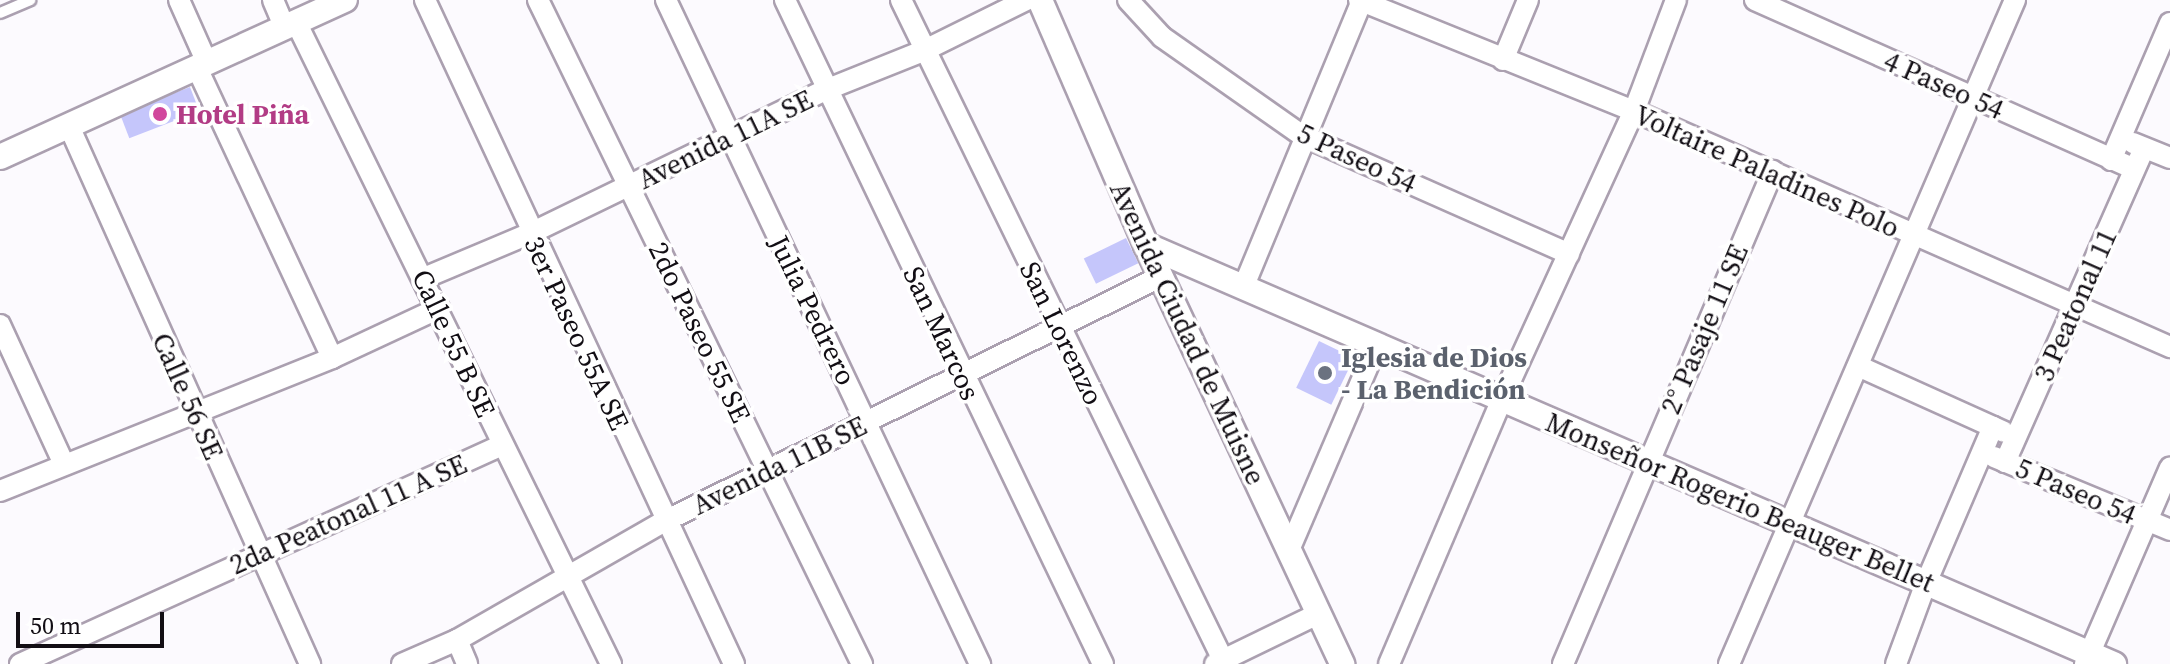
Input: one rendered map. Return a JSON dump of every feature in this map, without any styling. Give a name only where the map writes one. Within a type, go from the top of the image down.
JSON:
[{"type":"street","points":[[179,0],[202,65],[332,358]]},
{"type":"street","name":"Calle 55 B SE","points":[[273,0],[291,25],[424,278],[502,445],[611,664]]},
{"type":"street","points":[[0,157],[345,0]]},
{"type":"street","name":"3er Paseo 55A SE","points":[[425,0],[734,664]]},
{"type":"street","name":"2do Paseo 55 SE","points":[[538,0],[862,664]]},
{"type":"street","name":"Julia Pedrero","points":[[666,0],[729,139],[867,422],[980,664]]},
{"type":"street","name":"San Marcos","points":[[785,0],[1103,664]]},
{"type":"street","name":"San Lorenzo","points":[[901,0],[1221,663]]},
{"type":"street","name":"Avenida 11A SE","points":[[424,278],[531,233],[828,89],[923,51],[1026,0]]},
{"type":"street","name":"Avenida Ciudad de Muisne","points":[[1040,0],[1146,245],[1342,664]]},
{"type":"street","name":"5 Paseo 54","points":[[1128,0],[1162,37],[1303,136],[1569,254]]},
{"type":"street","points":[[1503,60],[1528,0]]},
{"type":"street","points":[[1389,664],[1502,399],[1634,111],[1676,0]]},
{"type":"street","name":"4 Paseo 54","points":[[1755,0],[2134,169]]},
{"type":"street","points":[[1729,664],[2015,0]]},
{"type":"street","points":[[1243,288],[1361,1]]},
{"type":"street","name":"Voltaire Paladines Polo","points":[[1361,1],[1634,111],[2170,347]]},
{"type":"street","points":[[2111,160],[2170,23]]},
{"type":"street","name":"Calle 56 SE","points":[[69,126],[310,664]]},
{"type":"street","points":[[2120,137],[2170,158]]},
{"type":"street","name":"3 Peatonal 11","points":[[2005,462],[2144,148]]},
{"type":"street","name":"2° Pasaje 11 SE","points":[[1563,664],[1773,171]]},
{"type":"street","name":"Monseñor Rogerio Beauger Bellet","points":[[1146,245],[1926,583],[2088,659],[2114,664]]},
{"type":"street","name":"Avenida 11B SE","points":[[402,664],[457,640],[665,521],[1162,276]]},
{"type":"street","points":[[0,491],[332,358],[439,308]]},
{"type":"street","points":[[0,325],[64,464]]},
{"type":"street","points":[[1289,550],[1377,345]]},
{"type":"street","name":"5 Paseo 54","points":[[1858,366],[2016,437]]},
{"type":"street","points":[[1896,664],[1926,583],[1993,427]]},
{"type":"street","name":"2da Peatonal 11 A SE","points":[[20,664],[502,445]]},
{"type":"street","name":"5 Paseo 54","points":[[1983,452],[2170,530]]},
{"type":"street","points":[[2088,659],[2170,468]]},
{"type":"street","points":[[1221,663],[1318,614]]},
{"type":"street","points":[[457,640],[467,664]]},
{"type":"lane","points":[[0,13],[30,0]]},
{"type":"building","name":"Hotel Piña","points":[[190,87],[199,111],[129,138],[120,114]]},
{"type":"building","points":[[1126,238],[1138,263],[1096,284],[1084,259]]},
{"type":"building","name":"Iglesia de Dios - La Bendición","points":[[1319,341],[1354,358],[1331,405],[1296,388]]},
{"type":"place","name":"Hotel Piña","points":[[160,114]]},
{"type":"place","name":"Iglesia de Dios - La Bendición","points":[[1325,373]]}]
